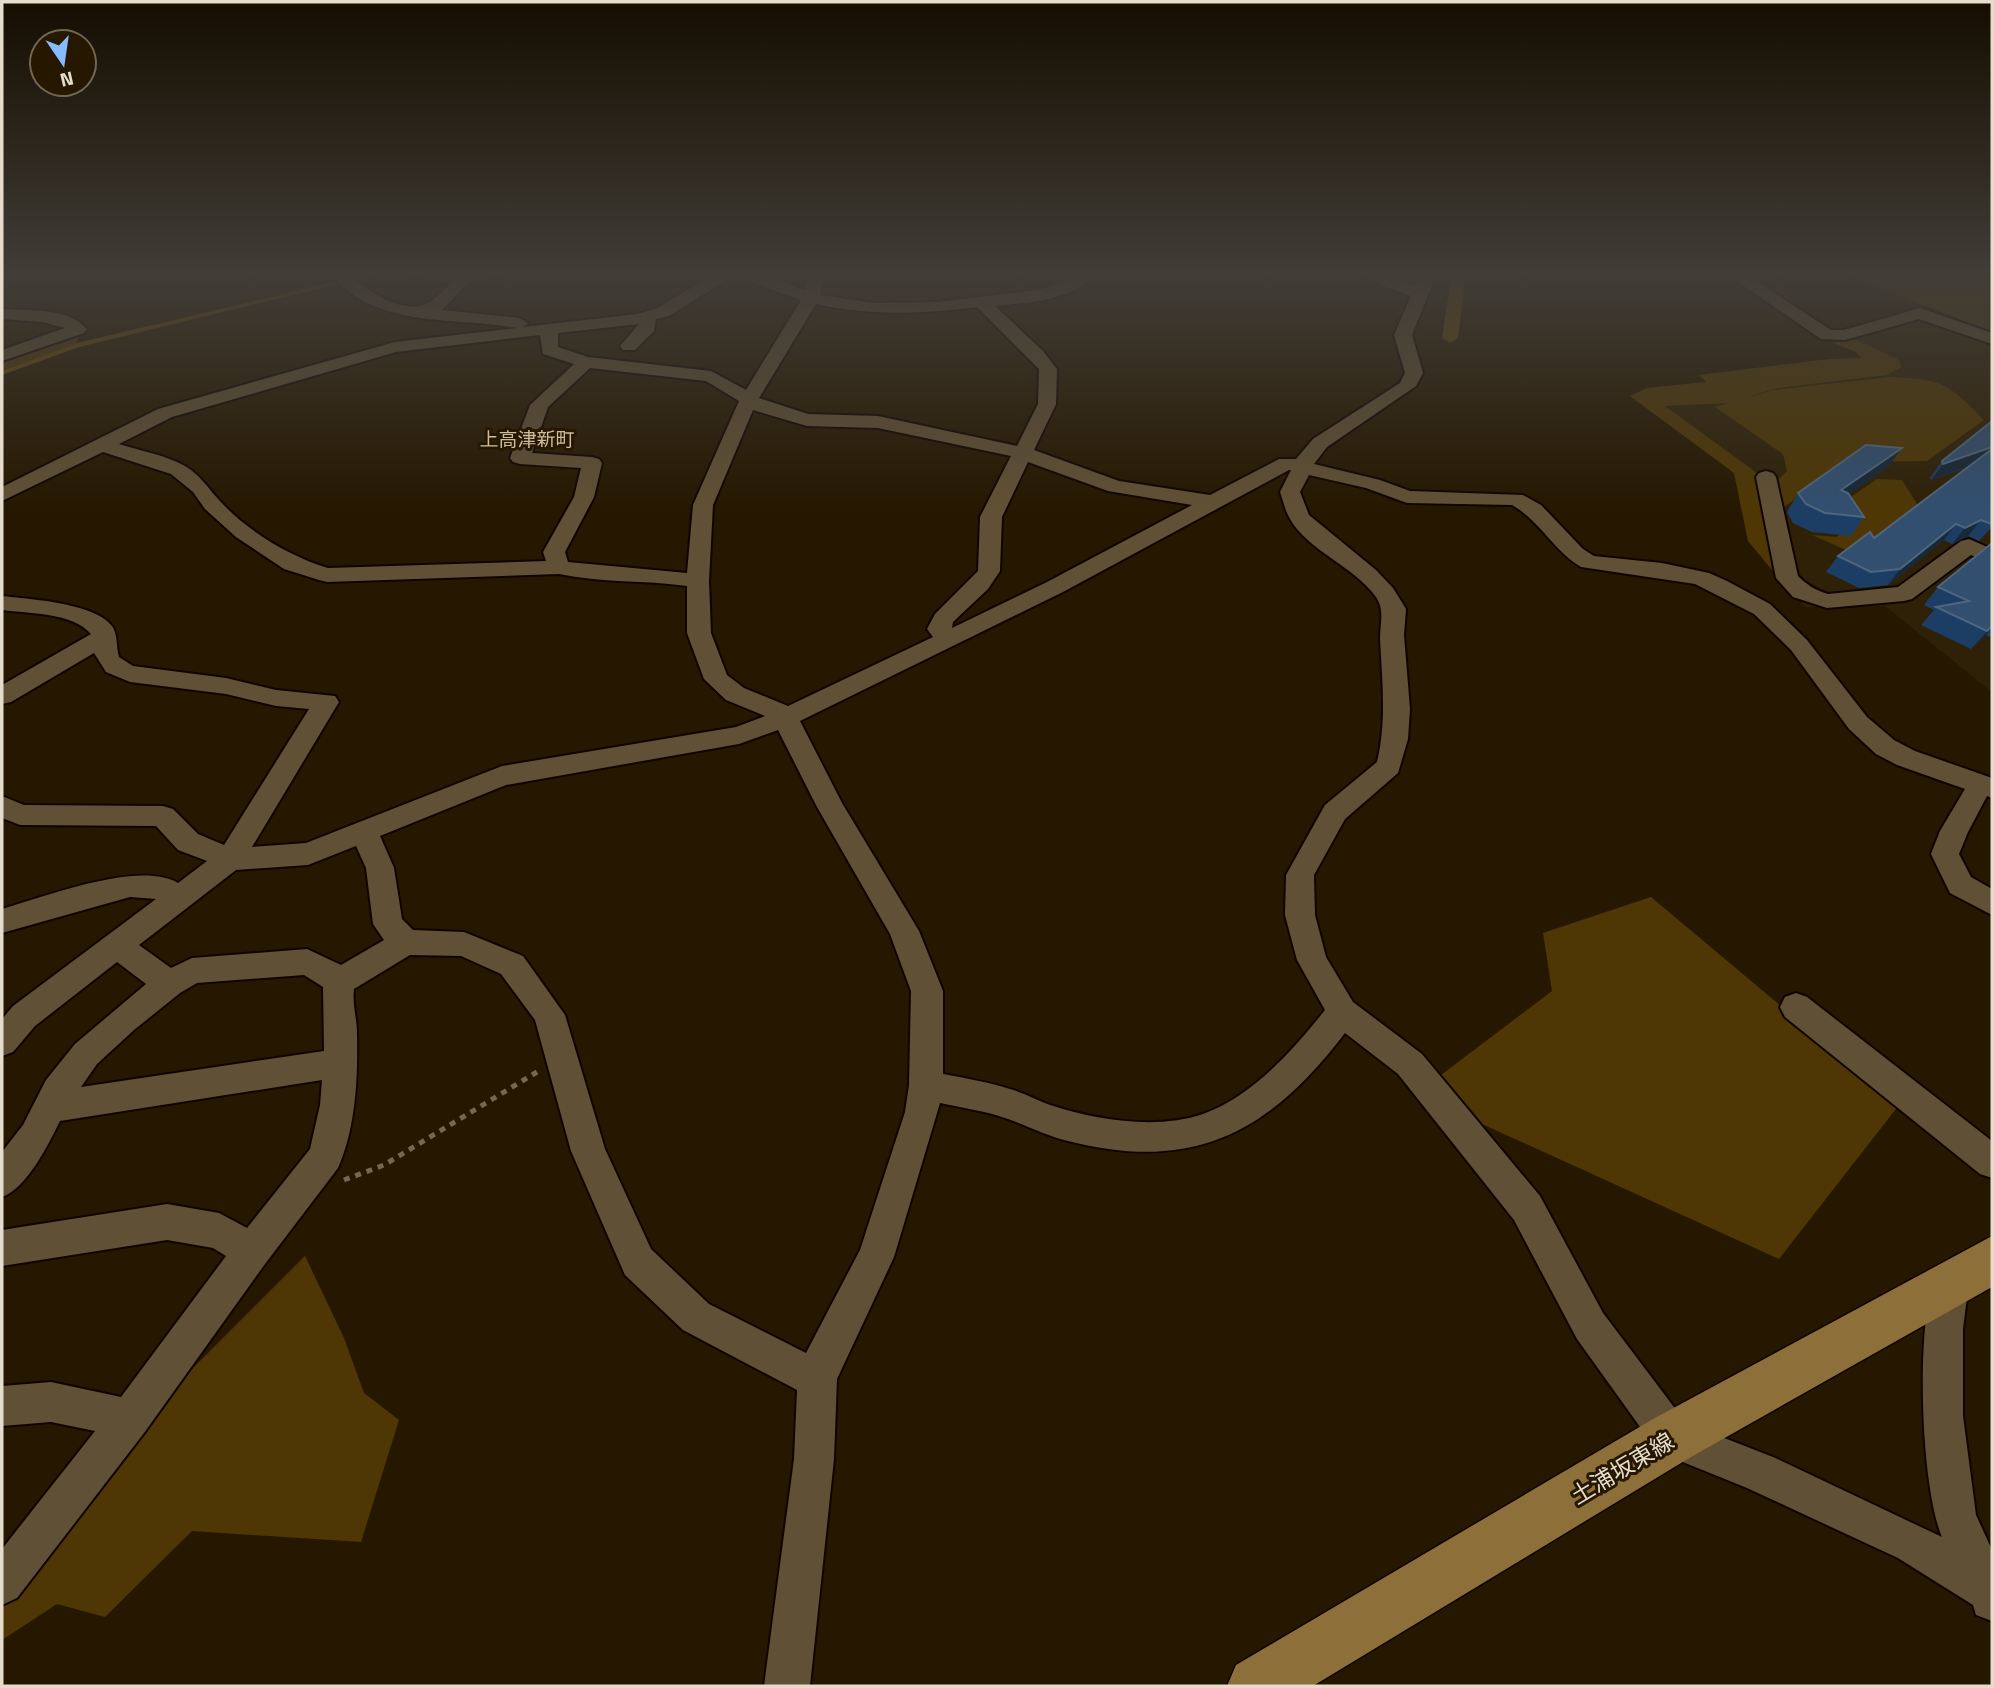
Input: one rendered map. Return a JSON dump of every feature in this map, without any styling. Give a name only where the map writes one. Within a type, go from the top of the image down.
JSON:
[{"type":"main road","name":"土浦坂東線","points":[[1257,1686],[1672,1438],[1971,1270]]},
{"type":"street","points":[[2,495],[165,413],[382,351]]},
{"type":"street","points":[[554,351],[586,362],[711,376],[767,409],[807,420],[877,422],[1024,453],[1115,486],[1212,502]]},
{"type":"street","points":[[779,351],[749,400],[703,505],[698,581],[699,633],[716,679],[735,695],[781,713],[785,718],[831,807],[904,931],[927,991],[926,1085],[922,1112],[876,1257],[821,1364],[817,1379],[814,1459],[787,1686]]},
{"type":"street","points":[[948,637],[939,629],[943,619],[979,584],[989,570],[991,517],[1046,404],[1048,369],[1033,351]]},
{"type":"street","points":[[1408,351],[1414,373],[1407,386],[1320,443],[1303,465],[1290,492],[1299,517],[1317,536],[1368,575],[1385,593],[1394,609],[1392,635],[1397,709],[1395,739],[1389,766],[1335,812],[1300,875],[1300,915],[1312,960],[1342,1012],[1410,1065],[1527,1208],[1590,1326],[1672,1438],[1758,1472],[1913,1543],[1990,1595]]},
{"type":"street","points":[[559,566],[554,552],[584,497],[592,463],[520,458],[538,405],[586,362]]},
{"type":"street","points":[[100,444],[178,470],[200,488],[212,505],[244,532],[292,564],[327,575],[559,566],[577,571],[647,574],[698,581]]},
{"type":"street","points":[[2,806],[20,815],[163,816],[188,842],[230,859],[308,854],[502,776],[739,735],[785,718],[1055,587],[1286,463],[1373,484],[1407,497],[1516,499],[1534,509],[1575,554],[1589,562],[1662,570],[1701,578],[1762,609],[1799,645],[1858,723],[1885,747],[1906,758],[1987,786],[1954,831],[1945,854],[1960,885],[1992,903]]},
{"type":"street","points":[[1766,477],[1787,579],[1801,592],[1813,597],[1827,601],[1904,594],[1969,546],[1992,556]]},
{"type":"street","points":[[2,603],[60,610],[86,617],[102,629],[105,657],[115,670],[226,686],[275,698],[326,702],[230,859],[117,945],[13,1018],[2,1042]]},
{"type":"street","points":[[2,696],[104,637]]},
{"type":"street","points":[[364,831],[380,868],[388,924],[406,942]]},
{"type":"street","points":[[2,921],[130,886],[159,886],[179,898]]},
{"type":"street","points":[[339,982],[406,942],[464,944],[512,965],[549,1015],[588,1151],[638,1262],[696,1317],[817,1379]]},
{"type":"street","points":[[117,945],[169,984]]},
{"type":"street","points":[[2,1180],[35,1136],[58,1091],[86,1054],[123,1020],[169,984],[192,971],[307,962],[327,972],[339,982]]},
{"type":"street","points":[[2,1583],[130,1419],[252,1251],[326,1156],[337,1105],[341,1032],[337,996],[339,982]]},
{"type":"street","points":[[1796,1007],[1992,1162]]},
{"type":"street","points":[[926,1085],[1009,1104],[1049,1120],[1135,1137],[1188,1134],[1222,1123],[1254,1101],[1315,1048],[1342,1012]]},
{"type":"street","points":[[50,1107],[340,1063]]},
{"type":"street","points":[[2,1248],[167,1222],[219,1231],[252,1251]]},
{"type":"street","points":[[1971,1270],[1944,1329],[1943,1416],[1955,1517],[1990,1595]]},
{"type":"street","points":[[2,1406],[51,1402],[130,1419]]},
{"type":"path","points":[[291,1200],[384,1165],[506,1089],[563,1059]]},
{"type":"shaded area","points":[[25,351],[56,351],[2,371],[2,359]]},
{"type":"shaded area","points":[[56,351],[69,351],[2,375],[2,371]]},
{"type":"shaded area","points":[[1853,351],[1992,351],[1992,692],[1885,606],[1805,607],[1748,541],[1734,473],[1630,396],[1647,388],[1706,382],[1699,375],[1829,359],[1861,358]]},
{"type":"shaded area","points":[[1853,351],[1880,351],[1898,359],[1902,367],[1887,375],[1777,388],[1730,403],[1665,406],[1757,473],[1777,576],[1748,541],[1734,473],[1630,396],[1647,388],[1706,382],[1699,375],[1829,359],[1861,358]]},
{"type":"shaded area","points":[[1890,377],[1922,379],[1943,385],[1984,420],[1927,461],[1847,462],[1781,509],[1777,481],[1787,471],[1783,454],[1715,407],[1774,390]]},
{"type":"shaded area","points":[[1877,479],[1902,480],[1919,507],[1855,554],[1812,535],[1836,537],[1849,528],[1835,508]]},
{"type":"shaded area","points":[[1651,897],[1899,1105],[1779,1259],[1482,1124],[1441,1075],[1552,991],[1543,933]]},
{"type":"shaded area","points":[[305,1256],[344,1338],[364,1393],[399,1420],[361,1542],[192,1531],[105,1617],[57,1604],[2,1640],[2,1597],[140,1421]]},
{"type":"building","points":[[1992,421],[1992,447],[1943,464],[1942,461]]},
{"type":"building","points":[[1866,445],[1902,448],[1841,490],[1848,493],[1864,517],[1825,513],[1806,504],[1798,493]]},
{"type":"building","points":[[1992,449],[1992,524],[1981,520],[1965,528],[1956,524],[1900,569],[1871,572],[1838,556],[1870,532],[1874,538]]},
{"type":"building","points":[[1992,543],[1992,626],[1987,631],[1936,607],[1969,601],[1938,587]]},
{"type":"district","name":"上高津新町","points":[[527,438]]}]
